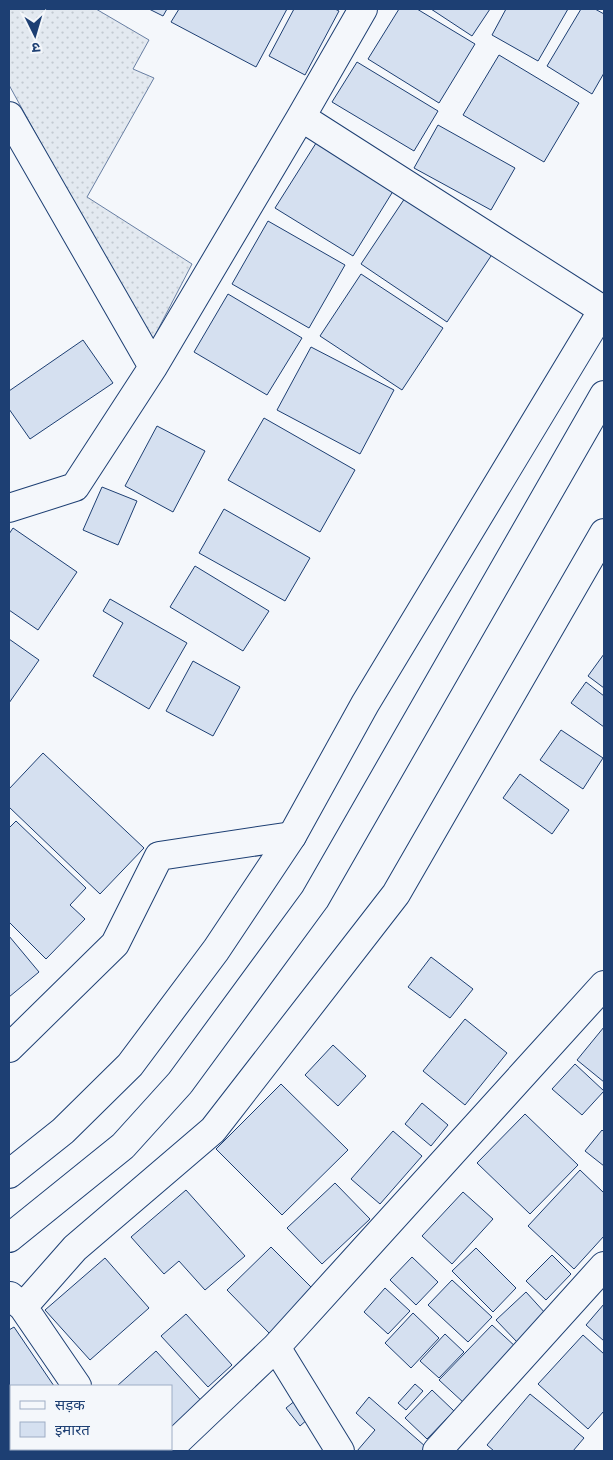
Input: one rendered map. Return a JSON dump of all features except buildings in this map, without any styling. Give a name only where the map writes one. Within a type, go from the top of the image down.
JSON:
[{"type":"street","points":[[9,508],[74,487],[153,367],[363,9]]},
{"type":"street","points":[[9,116],[153,367]]},
{"type":"street","points":[[9,1174],[63,1131],[130,1065],[216,950],[292,836],[365,704],[604,309],[301,117]]},
{"type":"street","points":[[9,1238],[123,1146],[180,1082],[315,899],[604,395]]},
{"type":"street","points":[[77,1385],[16,1301],[213,1130],[396,894],[604,533]]},
{"type":"street","points":[[9,1048],[115,944],[159,856],[292,836]]},
{"type":"street","points":[[172,1446],[276,1347],[604,985]]},
{"type":"street","points":[[437,1451],[604,1266]]},
{"type":"street","points":[[276,1347],[340,1451]]},
{"type":"shaded area","points":[[9,9],[96,9],[149,40],[133,69],[154,78],[87,197],[192,264],[151,343],[9,85]]}]
